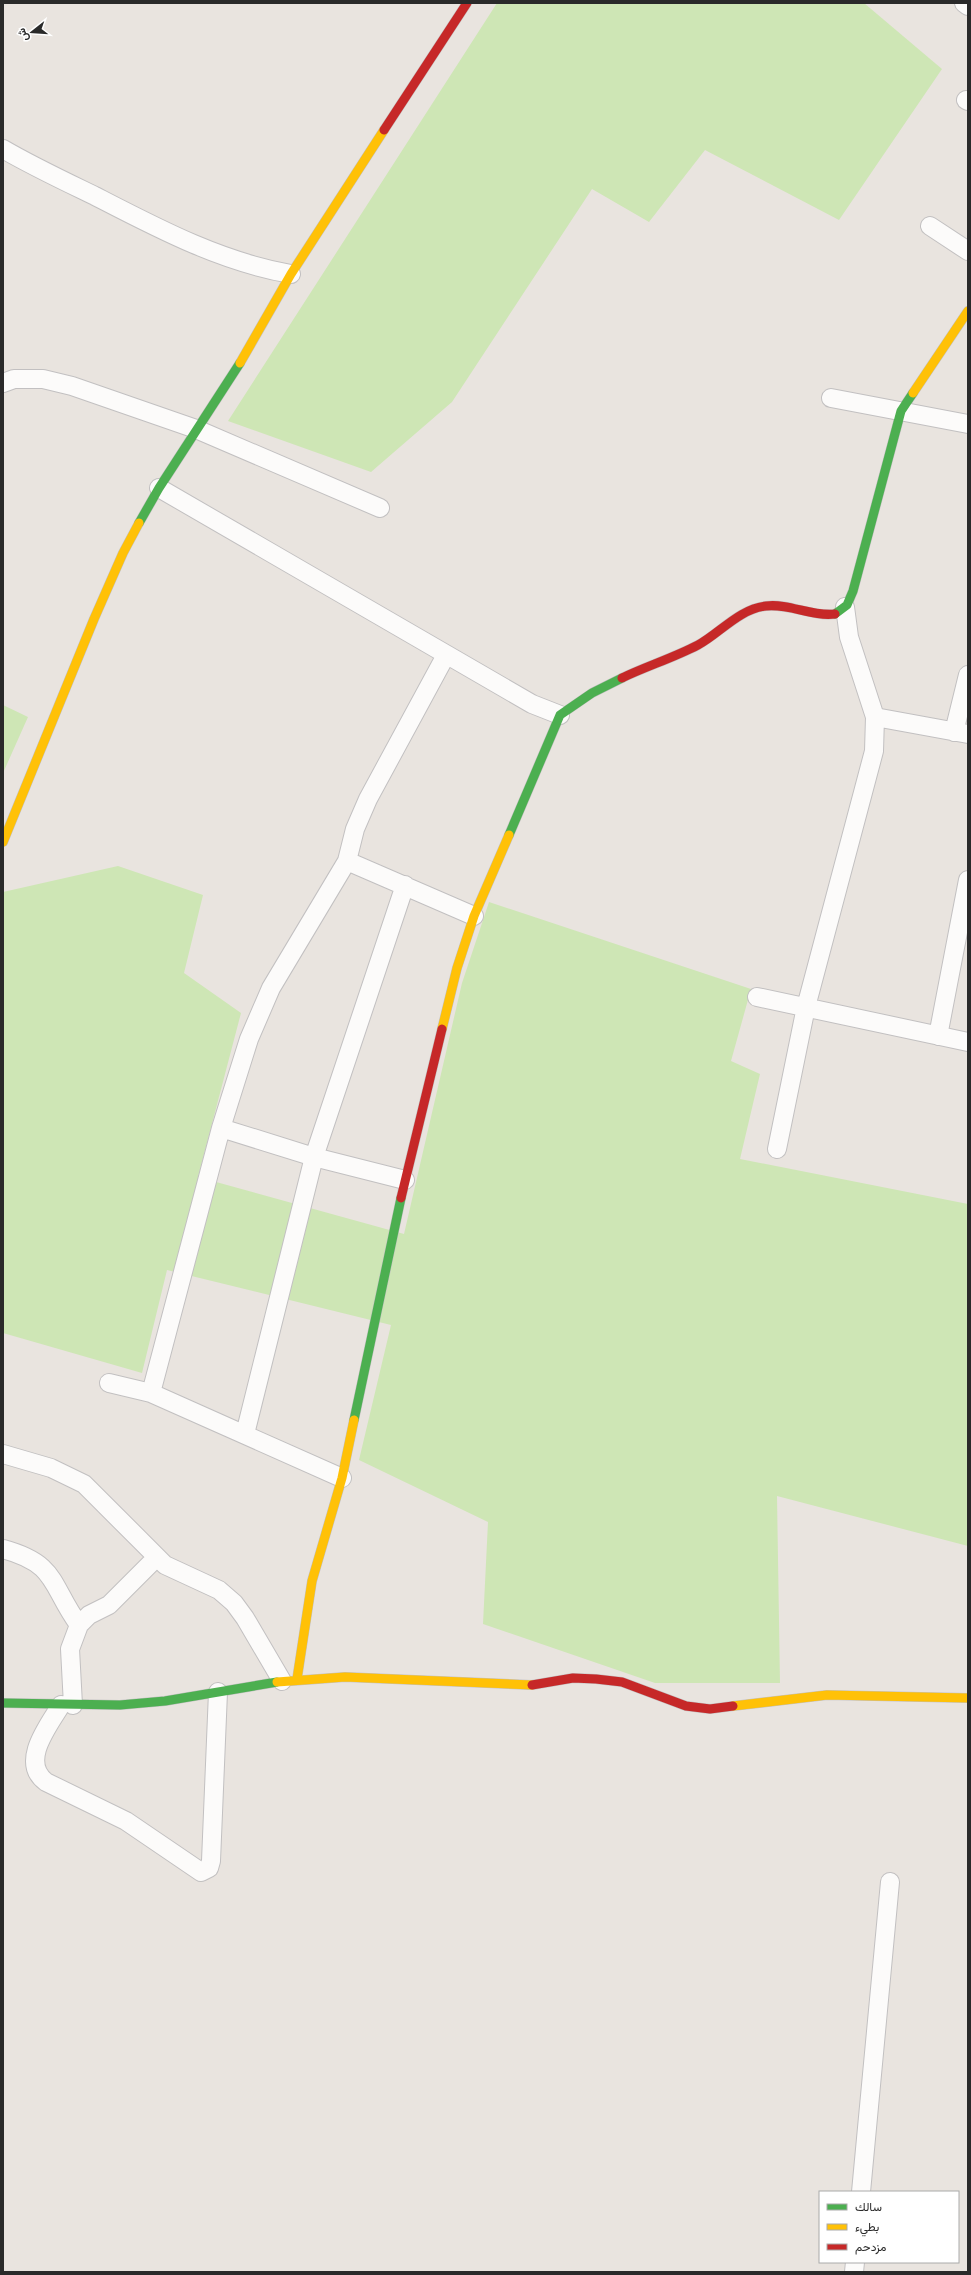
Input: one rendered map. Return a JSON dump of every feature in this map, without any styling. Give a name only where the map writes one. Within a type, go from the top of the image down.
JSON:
[{"type":"street","points":[[3,842],[94,619],[123,553],[159,488],[196,429],[234,374],[291,274],[467,3]]},
{"type":"street","points":[[964,3],[968,6]]},
{"type":"street","points":[[3,149],[131,216],[174,235],[247,265],[291,274]]},
{"type":"street","points":[[930,226],[968,251]]},
{"type":"street","points":[[290,1680],[312,1581],[342,1478],[405,1180],[457,968],[474,916],[560,715],[576,700],[610,683],[699,644],[740,616],[754,609],[768,606],[784,607],[822,614],[836,614],[844,608],[851,598],[856,582],[901,411],[968,311]]},
{"type":"street","points":[[3,383],[14,379],[43,379],[72,386],[196,429],[380,508]]},
{"type":"street","points":[[831,398],[968,424]]},
{"type":"street","points":[[159,488],[532,704],[560,715]]},
{"type":"street","points":[[777,1149],[806,1008],[874,751],[875,717],[850,637],[844,608]]},
{"type":"street","points":[[152,1393],[221,1128],[249,1039],[271,988],[347,861],[355,829],[368,798],[446,655]]},
{"type":"street","points":[[875,717],[961,733],[968,675]]},
{"type":"street","points":[[347,861],[474,916]]},
{"type":"street","points":[[938,1036],[968,880]]},
{"type":"street","points":[[245,1434],[314,1158],[404,886]]},
{"type":"street","points":[[757,997],[968,1042]]},
{"type":"street","points":[[221,1128],[314,1158],[405,1180]]},
{"type":"street","points":[[109,1383],[152,1393],[342,1478]]},
{"type":"street","points":[[3,1454],[51,1468],[84,1484],[157,1557],[174,1570],[219,1590],[234,1603],[290,1680]]},
{"type":"street","points":[[3,1550],[25,1555],[42,1567],[51,1577],[70,1612],[79,1625]]},
{"type":"street","points":[[157,1557],[109,1605],[89,1615],[79,1625],[70,1649],[67,1705],[39,1745],[34,1765],[38,1775],[46,1782],[126,1821],[201,1872],[209,1868],[211,1861],[218,1692]]},
{"type":"street","points":[[3,1703],[120,1705],[165,1701],[290,1680],[345,1677],[519,1686],[546,1684],[573,1678],[596,1679],[622,1682],[686,1706],[710,1708],[827,1695],[968,1698]]},
{"type":"street","points":[[862,2191],[890,1882]]},
{"type":"green space","points":[[497,3],[864,3],[942,69],[839,220],[705,150],[649,222],[592,189],[452,402],[371,472],[228,421]]},
{"type":"green space","points":[[3,705],[28,717],[3,773]]},
{"type":"green space","points":[[118,866],[203,895],[184,973],[241,1013],[198,1177],[404,1234],[462,983],[489,902],[751,989],[731,1061],[760,1074],[740,1159],[968,1204],[968,1546],[777,1496],[780,1683],[655,1683],[483,1624],[488,1522],[359,1460],[391,1325],[167,1270],[142,1373],[3,1333],[3,892]]},
{"type":"traffic: fast","points":[[139,523],[159,488],[240,363]]},
{"type":"traffic: fast","points":[[835,614],[847,605],[853,591],[901,411],[913,393]]},
{"type":"traffic: fast","points":[[509,835],[560,715],[592,693],[622,678]]},
{"type":"traffic: fast","points":[[354,1420],[401,1198]]},
{"type":"traffic: fast","points":[[3,1703],[120,1705],[165,1701],[277,1682]]},
{"type":"traffic: slow","points":[[240,363],[291,274],[384,130]]},
{"type":"traffic: slow","points":[[913,393],[968,311]]},
{"type":"traffic: slow","points":[[3,842],[94,619],[123,553],[139,523]]},
{"type":"traffic: slow","points":[[442,1029],[457,968],[474,916],[509,835]]},
{"type":"traffic: slow","points":[[297,1679],[312,1581],[342,1478],[354,1420]]},
{"type":"traffic: slow","points":[[277,1682],[345,1677],[532,1685]]},
{"type":"traffic: slow","points":[[733,1706],[827,1695],[968,1698]]},
{"type":"traffic: jam","points":[[384,130],[467,3]]},
{"type":"traffic: jam","points":[[622,678],[698,645],[738,616],[756,608],[766,606],[783,606],[818,614],[835,614]]},
{"type":"traffic: jam","points":[[401,1198],[442,1029]]},
{"type":"traffic: jam","points":[[532,1685],[573,1678],[596,1679],[622,1682],[686,1706],[710,1709],[733,1706]]}]
